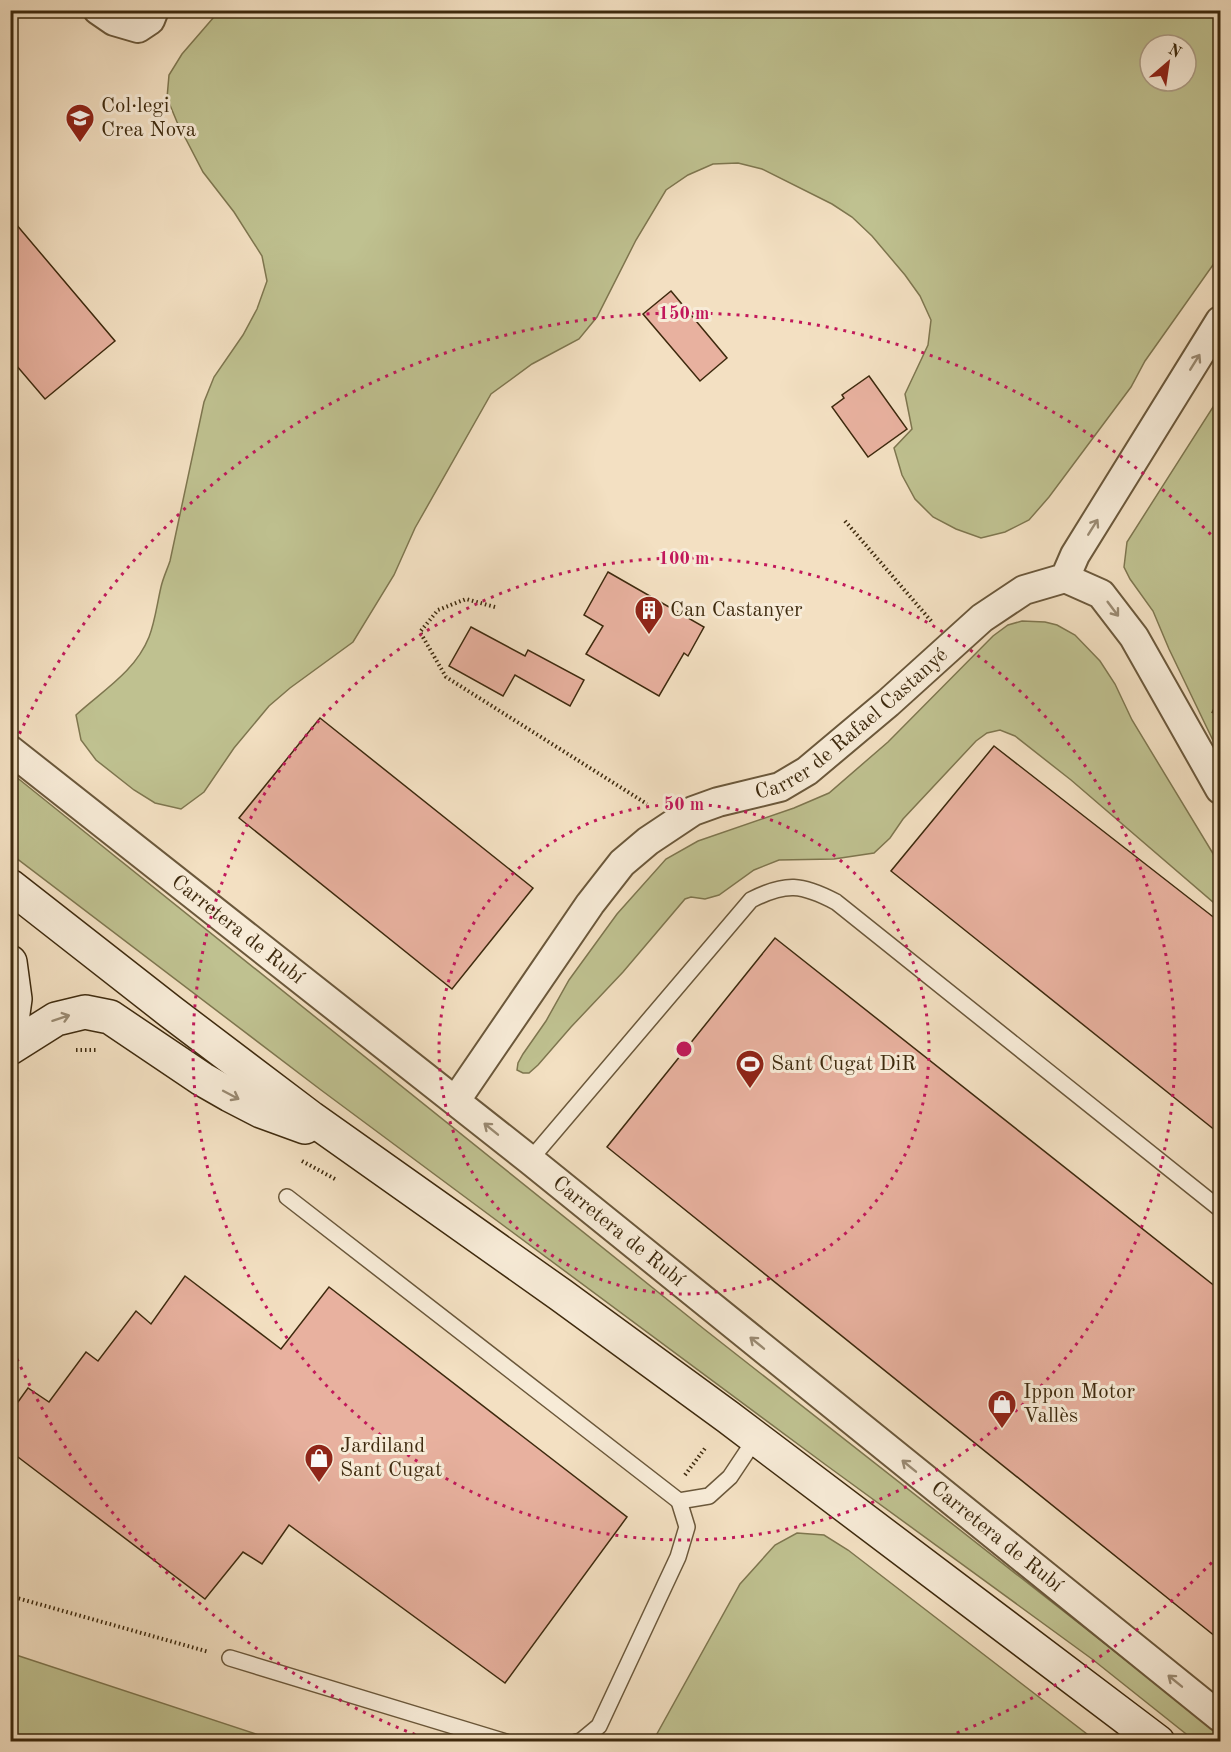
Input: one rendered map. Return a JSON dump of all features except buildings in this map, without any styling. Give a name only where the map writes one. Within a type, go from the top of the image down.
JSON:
[{"type":"main road","points":[[10,886],[24,905],[343,1141],[561,1295],[756,1438],[1158,1742]]},
{"type":"main road","points":[[10,962],[15,999],[10,1035]]},
{"type":"main road","points":[[15,1062],[56,1019],[85,1012],[110,1017],[202,1079],[230,1095],[261,1111],[343,1141]]},
{"type":"street","points":[[98,10],[114,21],[138,28],[150,20],[154,10]]},
{"type":"street","points":[[1221,321],[1075,555],[1065,578],[1101,594],[1134,637],[1221,789]]},
{"type":"street","name":"Carrer de Rafael Castanyé","points":[[456,1100],[590,904],[622,863],[648,841],[693,811],[718,802],[780,787],[807,771],[888,703],[982,618],[1024,590],[1065,578]]},
{"type":"street","name":"Carretera de Rubí","points":[[10,750],[456,1100],[1221,1718]]},
{"type":"lane","points":[[530,1160],[751,900],[771,890],[795,886],[817,892],[836,903],[1221,1209]]},
{"type":"lane","points":[[287,1197],[674,1498],[687,1527],[678,1557],[599,1726],[581,1741],[576,1742]]},
{"type":"lane","points":[[674,1498],[709,1496],[730,1478],[756,1438]]},
{"type":"lane","points":[[230,1658],[506,1742]]},
{"type":"path","points":[[844,521],[924,612],[951,647]]},
{"type":"path","points":[[495,607],[466,599],[438,610],[420,632],[446,677],[676,822]]},
{"type":"path","points":[[73,1050],[103,1052]]},
{"type":"path","points":[[10,1091],[15,1062]]},
{"type":"path","points":[[300,1160],[340,1182]]},
{"type":"path","points":[[674,1498],[706,1447]]},
{"type":"path","points":[[10,1596],[230,1658]]},
{"type":"green space","points":[[220,10],[1212,11],[1220,30],[1220,255],[1145,361],[1131,387],[1049,497],[1029,520],[1005,532],[981,538],[933,517],[915,499],[902,475],[894,448],[912,429],[905,394],[928,345],[931,320],[920,296],[905,275],[872,236],[852,217],[832,204],[762,169],[738,163],[713,164],[688,175],[666,190],[636,240],[597,317],[579,339],[532,364],[491,394],[415,528],[394,575],[353,642],[269,706],[234,748],[204,792],[181,809],[155,803],[134,790],[96,760],[81,740],[76,715],[127,671],[149,637],[170,561],[204,402],[214,377],[243,335],[257,309],[267,281],[262,256],[234,212],[203,172],[177,122],[167,98],[169,75],[182,54]]},
{"type":"green space","points":[[1220,396],[1220,755],[1153,611],[1124,567],[1127,542]]},
{"type":"green space","points":[[1022,621],[1057,625],[1075,635],[1100,661],[1115,684],[1132,720],[1220,865],[1220,908],[1071,780],[1015,736],[1000,730],[987,733],[976,741],[874,853],[834,859],[779,860],[754,870],[719,895],[705,899],[691,897],[685,899],[623,972],[538,1065],[529,1073],[517,1070],[523,1054],[546,1021],[569,980],[617,914],[666,859],[698,841],[794,808],[829,793],[888,742],[993,636],[1008,625]]},
{"type":"green space","points":[[10,772],[704,1329],[1220,1734],[1220,1741],[1195,1741],[1092,1659],[826,1465],[321,1090],[11,854]]},
{"type":"green space","points":[[797,1533],[824,1535],[848,1550],[1096,1741],[653,1741],[740,1584],[775,1545]]},
{"type":"green space","points":[[10,1653],[277,1741],[11,1741]]},
{"type":"place","name":"Col·legi Crea Nova","points":[[80,144]]},
{"type":"place","name":"Can Castanyer","points":[[649,636]]},
{"type":"place","name":"Sant Cugat DiR","points":[[750,1090]]},
{"type":"place","name":"Ippon Motor Vallès","points":[[1002,1430]]},
{"type":"place","name":"Jardiland Sant Cugat","points":[[319,1484]]}]
